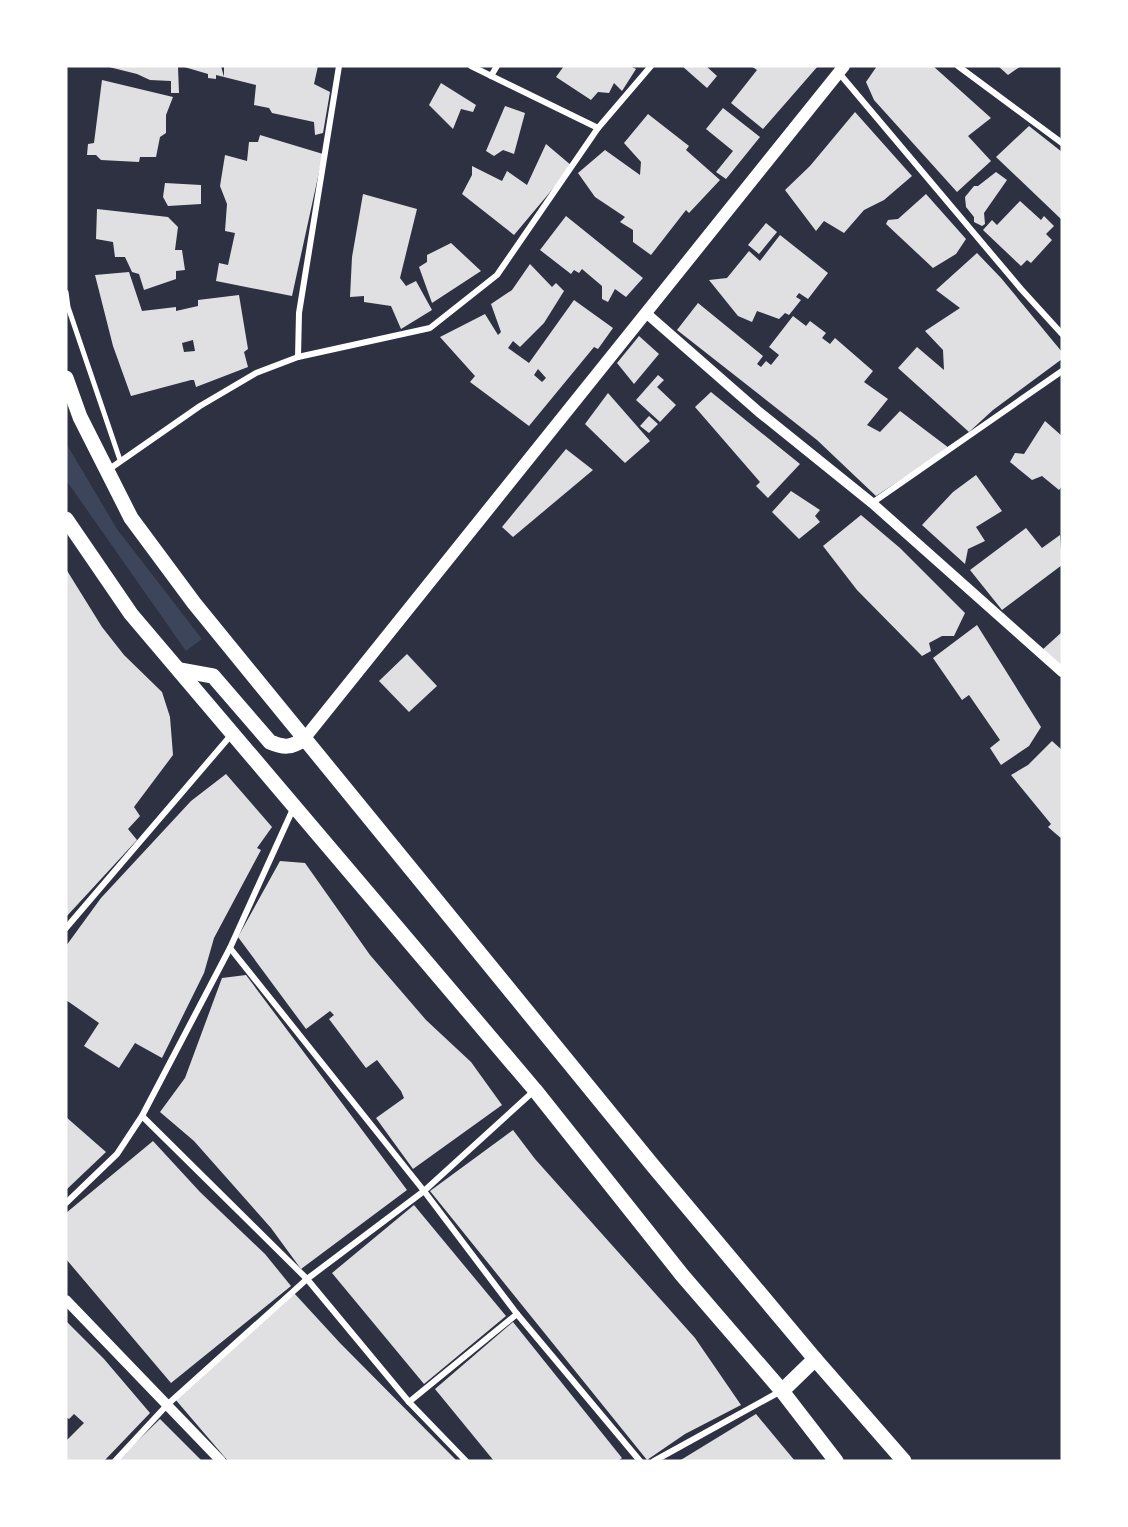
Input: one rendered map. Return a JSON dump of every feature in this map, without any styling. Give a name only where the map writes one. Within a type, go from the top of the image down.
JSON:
[{"type":"main road","points":[[180,670],[213,676],[270,742],[281,747],[294,746],[304,739],[842,69]]},
{"type":"main road","points":[[66,378],[80,417],[106,472],[131,518],[154,551],[304,739],[815,1359],[904,1461]]},
{"type":"main road","points":[[66,519],[131,614],[234,732],[294,807],[535,1090],[682,1275],[782,1391],[836,1461]]},
{"type":"main road","points":[[782,1391],[815,1359]]},
{"type":"street","points":[[298,357],[299,313],[339,66]]},
{"type":"street","points":[[471,66],[598,128]]},
{"type":"street","points":[[491,76],[496,66]]},
{"type":"street","points":[[106,472],[200,405],[256,373],[298,357],[430,328],[497,275],[598,128],[651,66]]},
{"type":"street","points":[[958,66],[1062,143]]},
{"type":"street","points":[[842,69],[1021,289],[1062,334]]},
{"type":"street","points":[[66,292],[68,307],[120,460]]},
{"type":"street","points":[[646,313],[759,412],[872,503],[1062,672]]},
{"type":"street","points":[[872,503],[1062,371]]},
{"type":"street","points":[[66,928],[234,732]]},
{"type":"street","points":[[66,1203],[117,1154],[142,1116],[230,948],[294,807]]},
{"type":"street","points":[[230,948],[424,1191],[517,1314],[640,1461]]},
{"type":"street","points":[[116,1461],[168,1404],[307,1279],[424,1191],[535,1090]]},
{"type":"street","points":[[142,1116],[307,1279],[409,1402],[466,1461]]},
{"type":"street","points":[[66,1300],[221,1461]]},
{"type":"street","points":[[409,1402],[517,1314]]},
{"type":"street","points":[[654,1461],[782,1391]]},
{"type":"shaded area","points":[[66,443],[117,529],[202,639],[186,651],[66,480]]},
{"type":"building","points":[[105,66],[178,67],[179,93],[171,93],[171,81],[150,80],[137,74]]},
{"type":"building","points":[[181,66],[221,66],[224,77],[216,75],[216,79],[208,78],[208,74]]},
{"type":"building","points":[[224,66],[318,66],[314,84],[330,92],[323,133],[315,135],[314,122],[272,113],[269,108],[254,105],[256,85],[224,77]]},
{"type":"building","points":[[564,66],[630,66],[636,69],[622,91],[614,83],[609,93],[598,92],[591,100],[556,77]]},
{"type":"building","points":[[682,66],[706,66],[717,76],[707,88]]},
{"type":"building","points":[[751,66],[818,66],[763,129],[731,103],[757,70]]},
{"type":"building","points":[[877,66],[933,66],[991,118],[968,136],[991,161],[957,192],[874,100],[866,82]]},
{"type":"building","points":[[998,66],[1021,66],[1008,75]]},
{"type":"building","points":[[102,80],[173,97],[166,115],[166,133],[160,137],[156,157],[140,157],[139,162],[101,160],[96,155],[87,155],[88,144],[94,143]]},
{"type":"building","points":[[441,83],[476,105],[473,112],[461,109],[453,129],[429,105]]},
{"type":"building","points":[[505,106],[525,113],[514,154],[503,150],[494,156],[486,151]]},
{"type":"building","points":[[723,108],[760,137],[726,179],[716,172],[733,151],[706,129]]},
{"type":"building","points":[[855,112],[912,176],[884,200],[864,210],[844,233],[824,221],[816,231],[785,190],[810,166]]},
{"type":"building","points":[[648,114],[689,146],[686,150],[720,180],[689,213],[686,210],[651,255],[633,242],[633,230],[620,222],[625,217],[595,197],[578,173],[605,150],[640,175],[641,162],[624,143]]},
{"type":"building","points":[[1029,126],[1062,152],[1062,220],[996,157]]},
{"type":"building","points":[[260,135],[323,154],[292,296],[216,281],[219,263],[228,265],[235,233],[225,231],[227,204],[220,186],[225,155],[247,161],[249,142],[258,142]]},
{"type":"building","points":[[546,144],[572,166],[514,235],[462,194],[472,175],[472,166],[502,181],[507,171],[527,185]]},
{"type":"building","points":[[996,172],[1007,180],[984,213],[985,224],[982,226],[974,222],[974,217],[966,207],[965,197],[974,186],[978,186]]},
{"type":"building","points":[[165,183],[201,185],[201,204],[168,206],[163,197]]},
{"type":"building","points":[[363,194],[417,209],[400,278],[406,286],[416,281],[432,310],[401,329],[391,306],[364,302],[364,296],[350,297],[352,257]]},
{"type":"building","points":[[926,194],[966,239],[956,254],[933,268],[886,224],[888,220],[898,219]]},
{"type":"building","points":[[1020,201],[1041,220],[1044,216],[1054,226],[1046,234],[1052,240],[1031,263],[1027,260],[1021,266],[983,230],[992,220],[997,225]]},
{"type":"building","points":[[97,209],[168,217],[178,227],[175,250],[182,250],[185,270],[176,271],[176,279],[144,290],[139,274],[132,272],[125,257],[115,257],[113,242],[96,239]]},
{"type":"building","points":[[566,216],[643,278],[626,297],[615,289],[608,302],[602,299],[602,286],[582,269],[579,273],[574,270],[571,274],[540,250]]},
{"type":"building","points":[[766,223],[777,232],[759,254],[748,245]]},
{"type":"building","points":[[780,235],[828,273],[808,299],[799,293],[796,297],[801,300],[789,315],[785,313],[779,319],[757,311],[752,322],[738,316],[709,280],[727,278],[749,251],[760,261]]},
{"type":"building","points":[[451,243],[481,271],[432,303],[419,267],[427,262],[427,255]]},
{"type":"building","points":[[977,253],[1001,278],[1062,352],[1062,359],[993,410],[969,432],[898,368],[917,347],[944,370],[943,350],[925,331],[960,308],[936,290]]},
{"type":"building","points":[[530,264],[552,287],[556,283],[564,291],[544,323],[520,347],[513,341],[508,348],[529,363],[574,300],[613,328],[598,349],[594,347],[529,426],[470,382],[475,376],[440,337],[485,314],[498,335],[501,332],[491,304],[512,290]],"holes":[[[538,369],[546,378],[542,382],[534,375]]]},
{"type":"building","points":[[129,272],[142,311],[176,307],[176,311],[198,306],[198,300],[239,295],[248,349],[244,352],[248,367],[196,387],[194,380],[191,380],[131,396],[113,346],[95,275]],"holes":[[[193,340],[195,351],[184,352],[182,343]]]},
{"type":"building","points":[[698,303],[763,356],[757,364],[761,367],[766,361],[771,365],[779,355],[769,347],[793,316],[806,326],[810,321],[826,333],[822,338],[830,344],[835,338],[873,371],[864,382],[888,399],[867,425],[880,432],[900,411],[949,448],[876,496],[817,440],[677,330]]},
{"type":"building","points":[[639,336],[659,354],[634,384],[617,363]]},
{"type":"building","points":[[658,375],[664,380],[657,387],[676,405],[660,422],[636,400]]},
{"type":"building","points":[[711,392],[800,464],[768,498],[756,486],[760,482],[695,407]]},
{"type":"building","points":[[608,393],[650,441],[625,463],[585,424]]},
{"type":"building","points":[[649,416],[658,424],[649,433],[640,426]]},
{"type":"building","points":[[1045,421],[1062,436],[1062,486],[1059,490],[1042,476],[1032,480],[1010,462],[1015,453],[1024,454]]},
{"type":"building","points":[[566,449],[593,470],[513,537],[502,527]]},
{"type":"building","points":[[976,475],[1002,511],[976,527],[985,541],[968,549],[965,564],[922,525],[953,492]]},
{"type":"building","points":[[791,491],[820,510],[815,516],[820,522],[799,539],[772,512]]},
{"type":"building","points":[[861,515],[900,548],[965,613],[954,636],[942,636],[929,643],[931,651],[922,656],[857,590],[823,546]]},
{"type":"building","points":[[1026,528],[1042,548],[1060,535],[1062,565],[1002,610],[970,570]]},
{"type":"building","points":[[66,569],[102,627],[124,655],[162,692],[170,717],[173,755],[134,807],[140,816],[128,829],[137,840],[66,917]]},
{"type":"building","points":[[977,625],[1041,727],[1029,746],[1001,765],[990,748],[1000,740],[969,695],[962,700],[933,658]]},
{"type":"building","points":[[1062,632],[1062,669],[1041,651]]},
{"type":"building","points":[[407,654],[437,686],[409,712],[379,681]]},
{"type":"building","points":[[1052,741],[1062,750],[1062,839],[1048,827],[1051,824],[1011,775],[1028,765]]},
{"type":"building","points":[[226,774],[272,827],[257,848],[261,850],[214,938],[204,973],[162,1058],[135,1043],[119,1068],[84,1046],[99,1023],[66,1000],[66,946],[101,898],[191,801]]},
{"type":"building","points":[[280,861],[305,863],[370,955],[426,1020],[471,1062],[502,1105],[413,1169],[376,1118],[404,1098],[401,1091],[377,1060],[366,1068],[329,1019],[334,1015],[330,1011],[306,1029],[238,937]]},
{"type":"building","points":[[246,975],[407,1190],[301,1269],[271,1228],[194,1141],[160,1112],[185,1078],[222,978]]},
{"type":"building","points":[[66,1117],[106,1152],[66,1190]]},
{"type":"building","points":[[513,1130],[535,1159],[695,1338],[741,1405],[685,1434],[647,1460],[430,1191]]},
{"type":"building","points":[[153,1141],[200,1192],[265,1254],[291,1286],[171,1383],[66,1259],[66,1213]]},
{"type":"building","points":[[414,1205],[506,1316],[424,1384],[332,1273]]},
{"type":"building","points":[[294,1293],[340,1343],[457,1461],[228,1461],[175,1399]]},
{"type":"building","points":[[66,1321],[104,1359],[150,1413],[104,1461],[66,1461],[66,1441],[84,1423],[74,1414],[69,1419],[66,1417]]},
{"type":"building","points":[[513,1322],[622,1458],[618,1461],[494,1461],[435,1389]]},
{"type":"building","points":[[756,1414],[795,1461],[679,1461],[684,1458]]},
{"type":"building","points":[[160,1419],[202,1461],[117,1461],[122,1456]]}]
